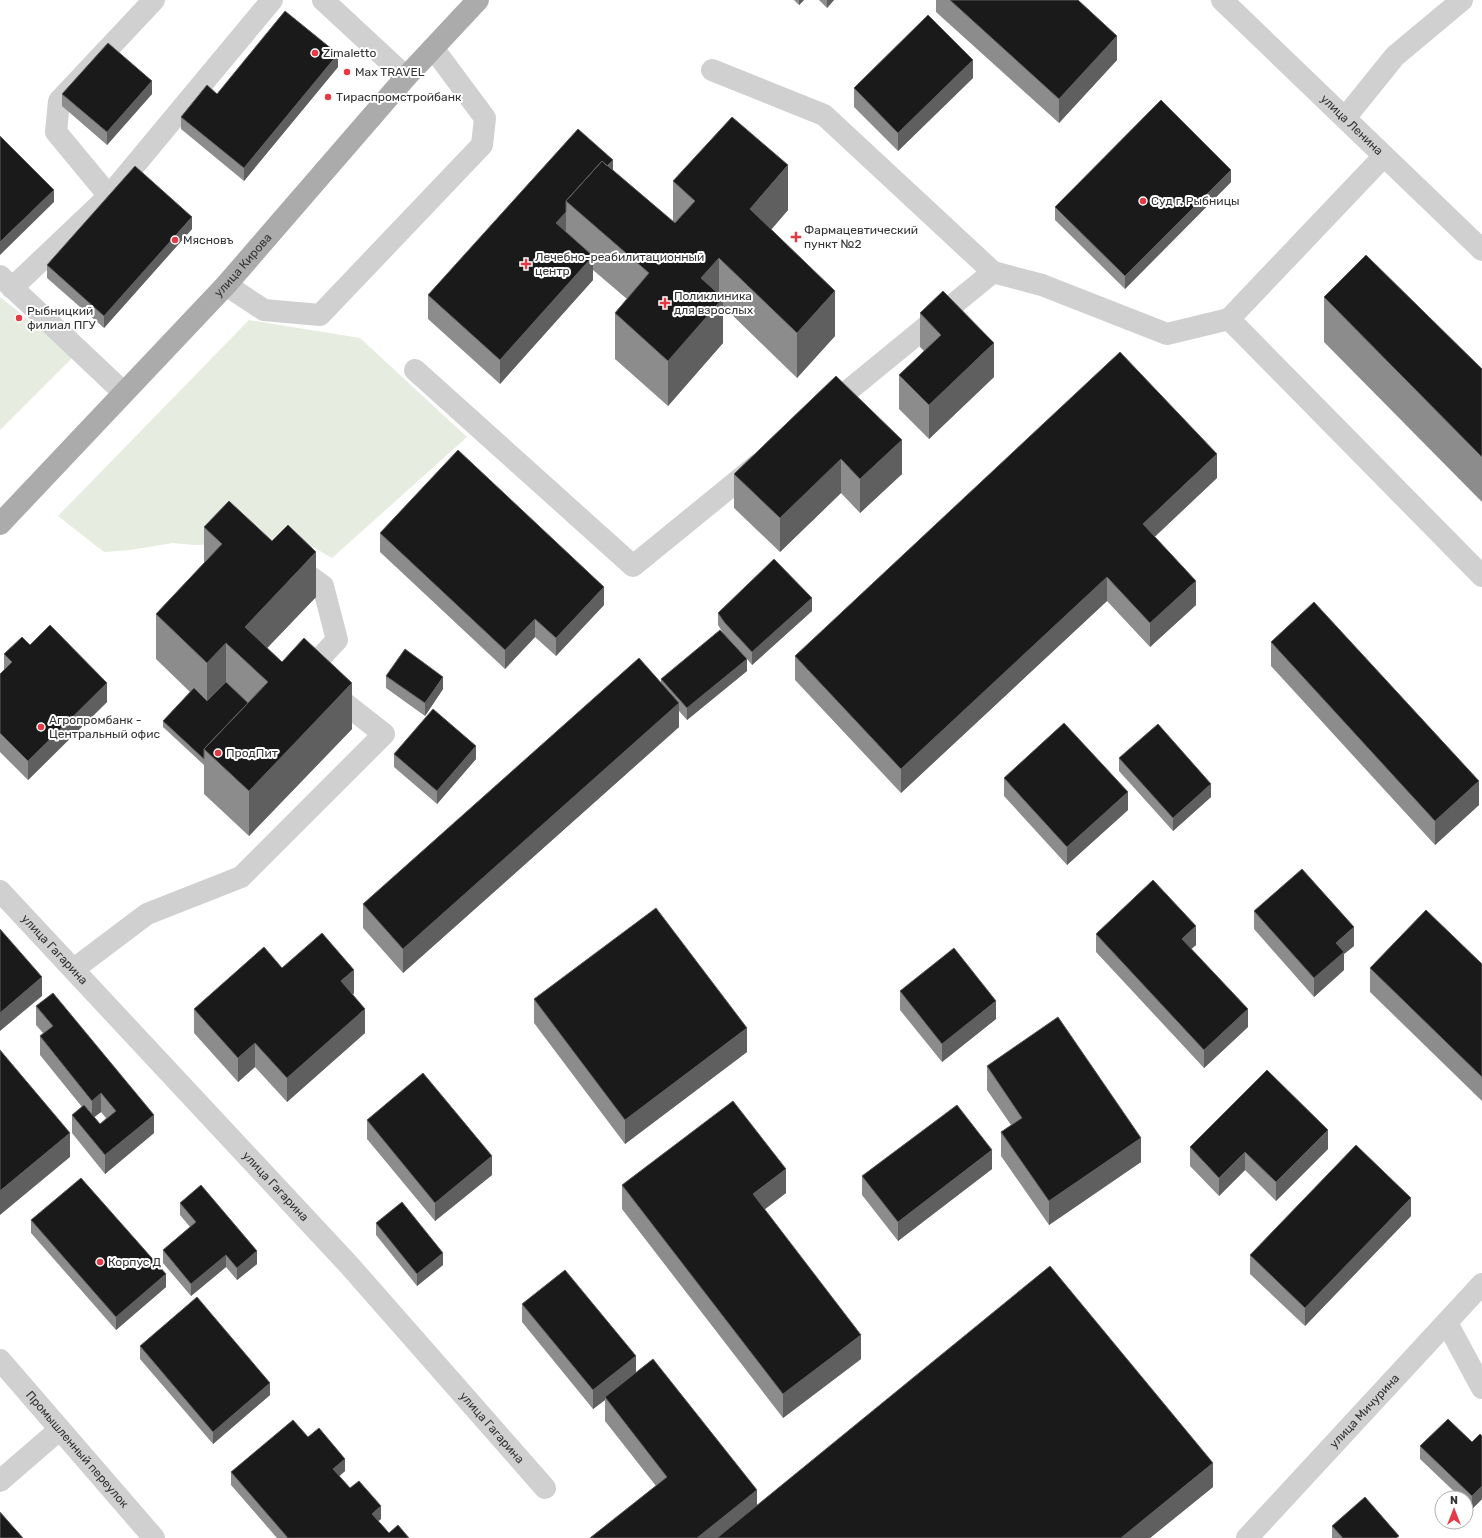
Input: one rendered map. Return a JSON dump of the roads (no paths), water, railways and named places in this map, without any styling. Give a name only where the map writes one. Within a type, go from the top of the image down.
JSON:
[{"type":"main road","name":"улица Кирова","points":[[0,524],[123,392],[226,285],[406,78],[478,0]]},
{"type":"street","points":[[109,196],[56,132],[59,101],[154,0]]},
{"type":"street","points":[[123,392],[6,282],[109,196],[272,0]]},
{"type":"street","points":[[323,0],[406,78]]},
{"type":"street","name":"улица Ленина","points":[[1222,0],[1482,250]]},
{"type":"street","points":[[1345,118],[1395,56],[1462,0]]},
{"type":"street","points":[[226,285],[264,310],[320,315],[482,145],[485,118],[433,48]]},
{"type":"street","points":[[712,70],[824,115],[993,272],[1042,285],[1167,334],[1228,320],[1384,156]]},
{"type":"street","points":[[810,422],[993,272]]},
{"type":"street","points":[[1228,320],[1482,576]]},
{"type":"street","points":[[415,370],[633,566],[773,452]]},
{"type":"street","points":[[74,968],[147,914],[241,877],[384,734],[306,673],[338,640],[323,586],[286,558]]},
{"type":"street","name":"улица Гагарина","points":[[0,891],[74,968],[349,1265],[545,1488]]},
{"type":"street","name":"улица Мичурина","points":[[1247,1538],[1482,1284]]},
{"type":"street","points":[[1447,1323],[1482,1388]]},
{"type":"street","name":"Промышленный переулок","points":[[0,1360],[154,1538]]},
{"type":"street","points":[[0,1481],[59,1430]]},
{"type":"place","name":"Zimaletto","points":[[315,53]]},
{"type":"place","name":"Max TRAVEL","points":[[347,72]]},
{"type":"place","name":"Тираспромстройбанк","points":[[328,97]]},
{"type":"place","name":"Суд г. Рыбницы","points":[[1143,201]]},
{"type":"place","name":"Фармацевтический пункт №2","points":[[796,237]]},
{"type":"place","name":"Мясновъ","points":[[175,240]]},
{"type":"place","name":"Лечебно-реабилитационный центр","points":[[526,264]]},
{"type":"place","name":"Поликлиника для взрослых","points":[[665,303]]},
{"type":"place","name":"Рыбницкий филиал ПГУ","points":[[19,318]]},
{"type":"place","name":"Агропромбанк - Центральный офис","points":[[41,727]]},
{"type":"place","name":"ПродПит","points":[[218,753]]},
{"type":"place","name":"Корпус Д","points":[[100,1262]]}]
